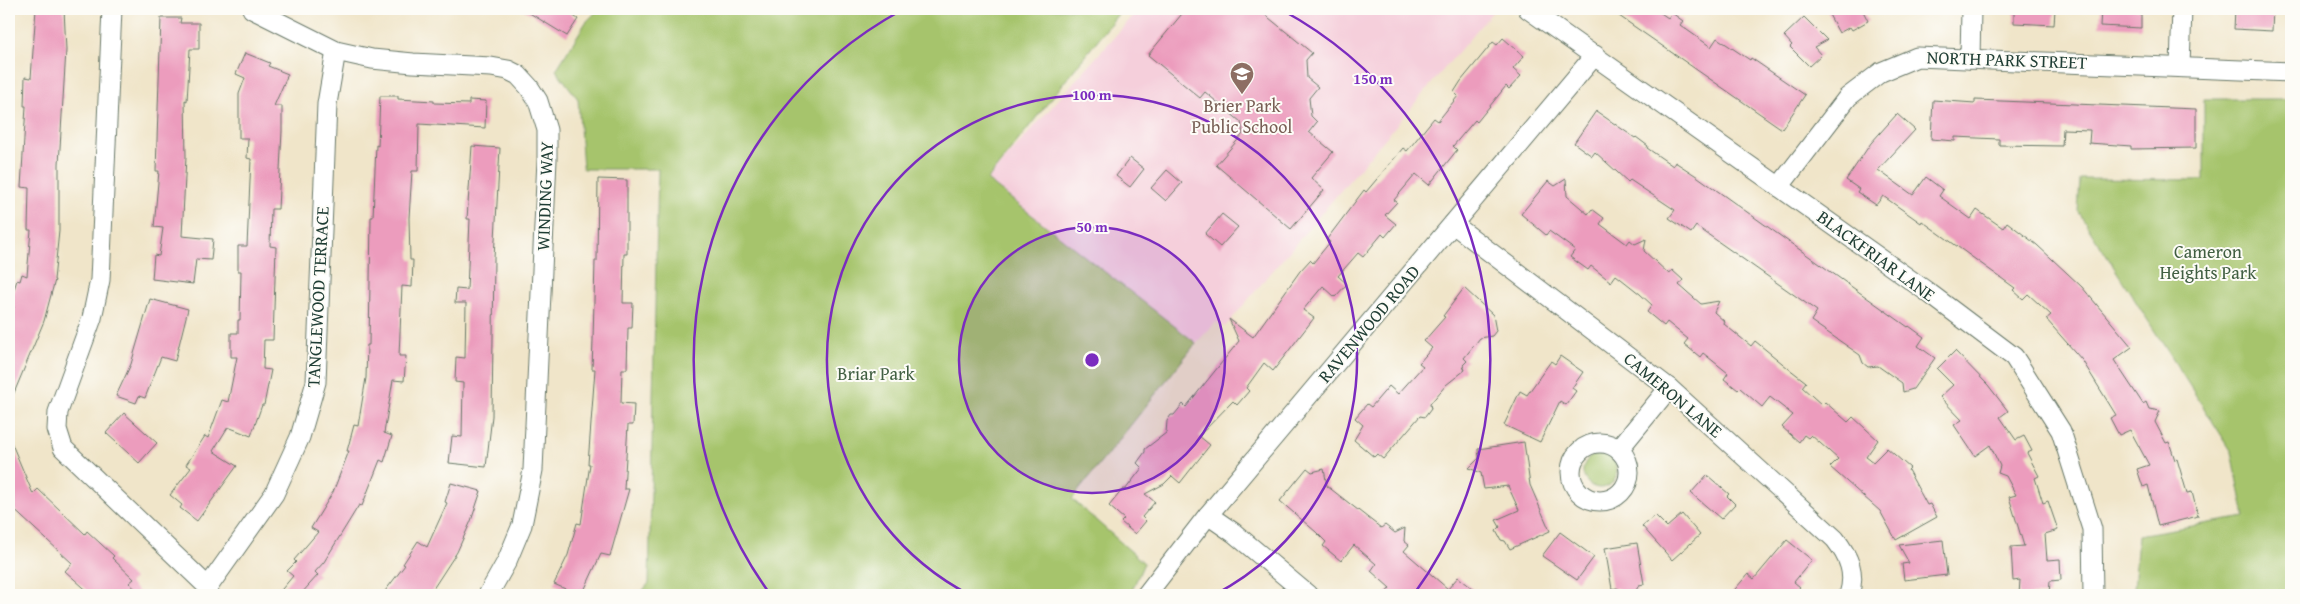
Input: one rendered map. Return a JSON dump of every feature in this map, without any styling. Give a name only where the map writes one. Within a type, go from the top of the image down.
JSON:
[{"type":"street","name":"TANGLEWOOD TERRACE","points":[[112,9],[100,280],[92,318],[58,412],[57,429],[63,448],[208,586],[274,494],[300,437],[316,382],[327,104],[336,51]]},
{"type":"street","name":"WINDING WAY","points":[[252,9],[336,51],[388,61],[492,66],[508,70],[518,75],[530,87],[543,115],[547,130],[548,159],[533,470],[522,525],[507,561],[488,595]]},
{"type":"street","name":"BLACKFRIAR LANE","points":[[1528,9],[1929,293],[2014,357],[2061,431],[2092,529],[2093,595]]},
{"type":"street","points":[[1970,59],[1971,9]]},
{"type":"street","points":[[2180,66],[2182,9]]},
{"type":"street","name":"RAVENWOOD ROAD","points":[[1146,595],[1208,515],[1595,56]]},
{"type":"street","name":"NORTH PARK STREET","points":[[1779,187],[1848,97],[1881,72],[1917,57],[2180,66],[2291,72]]},
{"type":"street","name":"CAMERON LANE","points":[[1453,224],[1669,388],[1835,539],[1846,553],[1852,567],[1852,584],[1849,595]]},
{"type":"street","points":[[1619,449],[1669,388]]},
{"type":"street","points":[[1208,515],[1234,533],[1308,595]]},
{"type":"shaded area","name":"Brier Park Public School","points":[[1139,9],[1494,10],[1225,327],[1216,322],[1196,343],[986,181]]},
{"type":"green space","name":"Briar Park","points":[[599,9],[1122,9],[987,180],[1196,343],[1072,499],[1144,563],[1130,595],[639,595],[649,583],[658,169],[583,169],[578,99],[556,70],[586,22]]},
{"type":"green space","name":"Cameron Heights Park","points":[[2204,99],[2291,99],[2291,595],[2134,590],[2138,535],[2245,517],[2232,452],[2078,211],[2080,179],[2204,180]]},
{"type":"green space","points":[[1600,454],[1612,459],[1617,471],[1612,483],[1600,488],[1588,483],[1583,471],[1588,459]]},
{"type":"building","points":[[36,9],[64,9],[66,50],[59,164],[59,231],[55,280],[44,321],[9,405],[9,321],[14,307],[9,305],[17,280],[20,281],[22,274],[27,276],[31,230],[28,230],[29,188],[21,187],[26,106],[24,106],[25,77],[31,78]]},
{"type":"building","points":[[523,9],[572,9],[569,13],[578,19],[567,36]]},
{"type":"building","points":[[1186,9],[1258,9],[1312,53],[1306,60],[1307,78],[1318,87],[1309,98],[1311,116],[1317,122],[1309,132],[1333,152],[1311,178],[1324,190],[1291,229],[1216,165],[1243,134],[1241,122],[1205,92],[1200,98],[1148,55]]},
{"type":"building","points":[[1609,9],[1655,9],[1668,18],[1672,13],[1683,21],[1680,25],[1711,47],[1717,38],[1750,60],[1751,58],[1805,95],[1782,129]]},
{"type":"building","points":[[1826,9],[1862,9],[1868,21],[1852,30],[1850,27],[1839,33]]},
{"type":"building","points":[[2014,9],[2055,9],[2054,25],[2014,23]]},
{"type":"building","points":[[2101,9],[2141,9],[2141,28],[2100,26]]},
{"type":"building","points":[[2235,9],[2273,9],[2272,31],[2234,29]]},
{"type":"building","points":[[1804,17],[1827,40],[1814,47],[1821,55],[1809,66],[1790,47],[1792,45],[1784,36]]},
{"type":"building","points":[[161,18],[181,18],[180,23],[199,23],[199,49],[190,49],[187,101],[185,100],[186,157],[182,236],[213,239],[211,260],[196,259],[193,284],[152,279],[154,255],[159,256],[163,228],[154,227],[159,171],[156,171]]},
{"type":"building","points":[[1503,38],[1524,56],[1513,69],[1521,76],[1509,89],[1506,86],[1477,122],[1475,120],[1453,146],[1457,150],[1429,185],[1416,174],[1394,200],[1397,202],[1385,215],[1396,224],[1385,237],[1382,234],[1363,257],[1358,253],[1338,276],[1347,284],[1335,297],[1323,286],[1303,310],[1314,318],[1273,371],[1264,363],[1246,388],[1249,391],[1237,405],[1233,401],[1199,436],[1210,445],[1180,483],[1172,476],[1164,484],[1145,494],[1155,502],[1142,517],[1146,521],[1135,534],[1121,522],[1124,519],[1109,506],[1123,489],[1125,490],[1142,468],[1137,463],[1145,449],[1166,433],[1167,421],[1171,415],[1174,415],[1183,404],[1186,407],[1239,341],[1229,319],[1253,337],[1300,271],[1310,260],[1313,263],[1330,242],[1327,239],[1364,190],[1366,192],[1403,148],[1407,151],[1434,118],[1438,121],[1458,96],[1454,92],[1461,81],[1493,42],[1497,45]]},
{"type":"building","points":[[245,53],[270,63],[268,66],[288,74],[274,106],[282,106],[282,131],[278,209],[271,209],[270,246],[276,247],[273,340],[264,340],[263,369],[271,370],[264,405],[262,405],[251,436],[228,427],[213,451],[237,466],[197,521],[180,508],[182,505],[170,495],[191,468],[186,465],[205,436],[208,438],[222,400],[228,402],[237,357],[231,357],[231,333],[238,333],[238,320],[240,320],[241,271],[238,271],[238,246],[247,246],[251,159],[247,158],[248,138],[239,138],[239,94],[245,78],[236,74]]},
{"type":"building","points":[[380,96],[398,96],[398,99],[434,101],[434,103],[469,104],[469,100],[486,101],[485,128],[419,124],[418,171],[412,171],[409,218],[410,260],[413,260],[412,287],[402,286],[399,356],[406,356],[404,381],[393,380],[384,433],[392,436],[384,462],[380,460],[362,506],[359,505],[324,562],[315,572],[318,575],[300,595],[277,595],[293,576],[287,571],[296,562],[294,560],[318,532],[311,528],[333,492],[349,451],[347,451],[354,425],[358,426],[366,378],[367,345],[369,345],[371,217],[373,217]]},
{"type":"building","points":[[1933,100],[1975,103],[1975,100],[2196,109],[2196,148],[2131,149],[2131,146],[2089,143],[2090,130],[2063,129],[2062,146],[1999,145],[1999,139],[1955,137],[1955,141],[1931,139]]},
{"type":"building","points":[[1596,111],[1636,137],[1648,146],[1647,148],[1673,166],[1675,162],[1698,177],[1924,337],[1918,346],[1935,358],[1913,389],[1903,392],[1902,383],[1878,366],[1868,367],[1863,363],[1860,355],[1811,321],[1817,311],[1696,226],[1691,233],[1669,218],[1675,210],[1630,180],[1628,182],[1595,152],[1592,156],[1574,143]]},
{"type":"building","points":[[1897,114],[1915,130],[1878,170],[1913,195],[1926,177],[1943,190],[1939,196],[1971,219],[1977,210],[2003,228],[2007,222],[2037,245],[2082,287],[2132,347],[2114,360],[2143,404],[2146,402],[2149,409],[2160,411],[2155,422],[2166,443],[2169,442],[2175,460],[2177,459],[2187,493],[2192,492],[2198,516],[2158,526],[2148,485],[2143,487],[2137,469],[2149,465],[2130,430],[2119,435],[2110,418],[2116,415],[2082,360],[2046,319],[2051,315],[2028,294],[2023,299],[2013,290],[2015,288],[1922,221],[1921,223],[1883,196],[1876,205],[1857,192],[1859,189],[1846,180],[1871,143]]},
{"type":"building","points":[[472,146],[500,148],[494,258],[492,416],[486,467],[449,463],[452,436],[462,437],[463,383],[455,382],[456,357],[465,358],[466,303],[455,303],[456,289],[467,290],[470,219],[467,219]]},
{"type":"building","points":[[1130,158],[1144,169],[1130,187],[1116,176]]},
{"type":"building","points":[[1167,170],[1182,183],[1166,201],[1151,188]]},
{"type":"building","points":[[598,179],[627,180],[627,254],[624,254],[623,303],[633,303],[632,328],[628,328],[627,369],[622,369],[621,403],[634,404],[633,425],[628,425],[624,489],[629,489],[610,556],[601,554],[582,595],[579,595],[554,584],[568,555],[577,523],[581,524],[590,464],[588,464],[595,369],[592,369],[595,261],[597,261]]},
{"type":"building","points":[[1566,179],[1567,196],[1588,214],[1592,209],[1604,218],[1600,224],[1627,244],[1630,240],[1635,244],[1646,239],[1644,251],[1669,274],[1672,270],[1683,280],[1679,285],[1701,304],[1719,301],[1714,312],[1725,322],[1724,324],[1751,346],[1755,341],[1806,382],[1802,387],[1822,405],[1825,402],[1848,422],[1853,417],[1878,440],[1866,457],[1873,462],[1887,448],[1910,468],[1908,470],[1927,505],[1930,504],[1937,517],[1896,540],[1880,511],[1830,467],[1838,459],[1811,435],[1808,438],[1804,435],[1799,442],[1782,427],[1793,415],[1770,397],[1762,407],[1740,388],[1738,390],[1724,379],[1728,373],[1703,353],[1700,357],[1684,344],[1688,339],[1667,322],[1664,326],[1647,312],[1652,305],[1640,294],[1616,275],[1611,282],[1591,266],[1588,270],[1570,257],[1575,250],[1549,231],[1546,235],[1521,214],[1548,181],[1555,186]]},
{"type":"building","points":[[1222,214],[1238,227],[1220,247],[1205,234]]},
{"type":"building","points":[[1464,288],[1493,315],[1496,331],[1492,336],[1480,338],[1464,358],[1467,361],[1463,365],[1465,370],[1446,385],[1430,404],[1431,409],[1425,417],[1420,416],[1383,459],[1377,454],[1374,457],[1354,440],[1363,425],[1355,418],[1367,404],[1371,407],[1389,386],[1398,394],[1423,366],[1419,363],[1432,348],[1424,341],[1445,317],[1443,316]]},
{"type":"building","points":[[150,299],[188,309],[175,361],[161,357],[145,398],[139,396],[136,403],[116,396],[131,364]]},
{"type":"building","points":[[1955,351],[1988,385],[2008,411],[2000,417],[2016,440],[2024,436],[2032,451],[2027,453],[2039,476],[2035,478],[2043,503],[2048,501],[2058,530],[2045,534],[2047,560],[2060,559],[2061,580],[2050,581],[2049,595],[2019,595],[2020,580],[2013,581],[2011,547],[2024,546],[2009,497],[2016,495],[2006,476],[1998,473],[2000,466],[1990,445],[1975,456],[1954,425],[1962,420],[1940,397],[1953,385],[1937,369]]},
{"type":"building","points":[[1560,356],[1583,372],[1572,388],[1576,391],[1566,405],[1560,401],[1540,442],[1504,425],[1520,391],[1527,395],[1551,361],[1555,364]]},
{"type":"building","points":[[124,413],[157,443],[139,463],[106,433]]},
{"type":"building","points":[[9,437],[33,494],[38,489],[85,534],[87,531],[114,556],[112,558],[134,579],[129,583],[142,595],[92,595],[65,571],[72,563],[9,505]]},
{"type":"building","points":[[1524,442],[1530,485],[1550,531],[1510,549],[1505,541],[1501,540],[1496,531],[1500,527],[1496,520],[1519,510],[1508,486],[1484,489],[1481,473],[1469,468],[1479,458],[1478,449]]},
{"type":"building","points":[[1307,468],[1312,472],[1324,469],[1327,486],[1381,528],[1385,525],[1395,533],[1405,528],[1404,541],[1409,545],[1404,551],[1448,589],[1458,577],[1481,595],[1384,595],[1390,588],[1371,571],[1376,564],[1354,545],[1341,561],[1323,546],[1326,542],[1316,532],[1280,501]]},
{"type":"building","points":[[1707,475],[1729,494],[1727,496],[1735,504],[1721,519],[1691,493]]},
{"type":"building","points":[[451,483],[481,491],[471,521],[457,552],[429,595],[382,595],[405,565],[403,564],[418,541],[427,547],[447,503],[445,502]]},
{"type":"building","points":[[1682,514],[1700,535],[1672,560],[1642,526],[1655,515],[1667,527]]},
{"type":"building","points":[[1560,532],[1594,557],[1577,580],[1542,556]]},
{"type":"building","points":[[1787,540],[1812,560],[1794,582],[1800,587],[1793,595],[1730,595],[1748,574],[1754,579]]},
{"type":"building","points":[[1943,540],[1947,575],[1904,580],[1902,564],[1909,563],[1899,545]]},
{"type":"building","points":[[1637,543],[1644,584],[1639,585],[1634,594],[1628,595],[1617,588],[1612,589],[1605,548]]},
{"type":"place","name":"Brier Park Public School","points":[[1242,95]]}]
